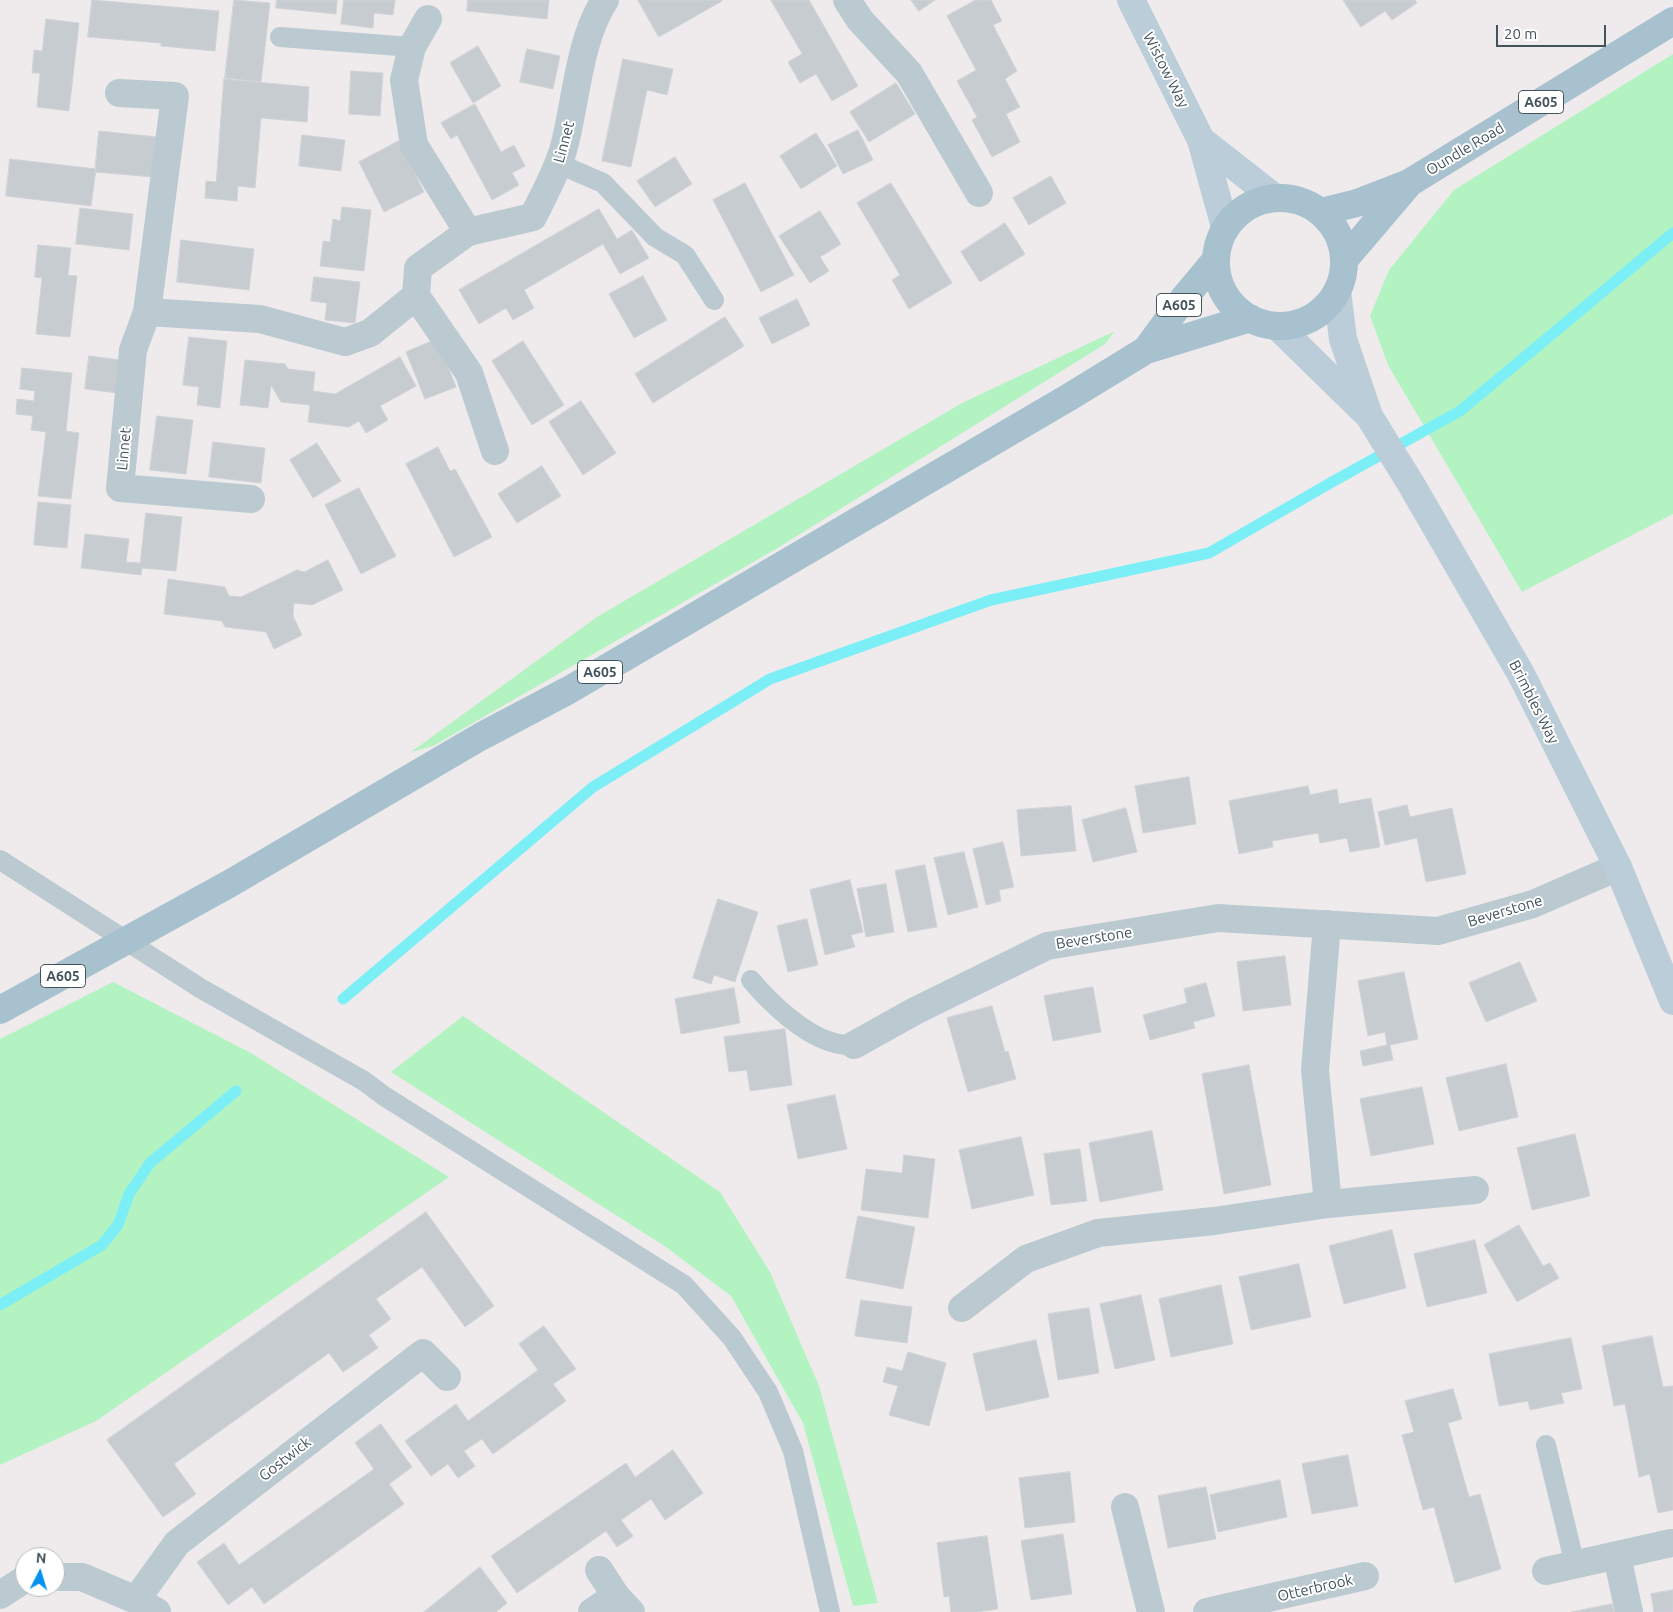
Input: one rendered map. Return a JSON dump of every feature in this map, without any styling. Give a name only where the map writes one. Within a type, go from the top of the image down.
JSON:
[{"type":"main road","name":"Oundle Road","points":[[1321,212],[1357,203],[1410,183],[1673,21]]},
{"type":"main road","name":"Oundle Road","points":[[1344,260],[1410,183]]},
{"type":"main road","points":[[1275,198],[1307,203],[1321,212],[1333,226],[1341,242],[1344,260],[1342,276],[1337,291],[1316,314],[1298,323],[1277,326],[1250,318],[1235,308],[1224,294],[1217,278],[1215,261],[1219,240],[1225,227],[1238,212],[1255,202],[1275,198]]},
{"type":"main road","name":"A605","points":[[1146,350],[1184,298],[1215,261]]},
{"type":"main road","name":"A605","points":[[0,1010],[229,884],[480,737],[578,685],[1063,401],[1146,350],[1250,318]]},
{"type":"street","name":"Linnet","points":[[416,296],[418,268],[468,232],[533,217],[559,164],[585,52],[596,14],[605,0]]},
{"type":"street","points":[[847,0],[860,20],[908,73],[979,193]]},
{"type":"street","name":"Wistow Way","points":[[1131,0],[1201,140],[1225,227]]},
{"type":"street","points":[[428,19],[412,47],[404,80],[414,144],[468,232]]},
{"type":"street","name":"Linnet","points":[[119,93],[175,96],[147,312],[133,350],[120,488],[251,499]]},
{"type":"street","name":"Wistow Way","points":[[1201,140],[1275,198]]},
{"type":"street","name":"Brimbles Way","points":[[1337,291],[1343,339],[1369,416],[1521,674],[1618,867],[1673,1001]]},
{"type":"street","points":[[147,312],[260,319],[345,342],[370,333],[416,296],[469,372],[495,451]]},
{"type":"street","name":"Brimbles Way","points":[[1277,326],[1369,416]]},
{"type":"street","name":"Beverstone","points":[[854,1045],[915,1011],[1047,946],[1218,918],[1438,931],[1533,904],[1618,867]]},
{"type":"street","points":[[1327,924],[1315,1070],[1328,1204]]},
{"type":"street","points":[[962,1308],[1026,1259],[1098,1233],[1214,1221],[1328,1204],[1475,1190]]},
{"type":"street","name":"Gostwick","points":[[65,1577],[82,1577],[146,1606],[177,1543],[423,1353],[447,1377]]},
{"type":"street","points":[[1125,1507],[1151,1612]]},
{"type":"street","points":[[1546,1572],[1671,1543]]},
{"type":"street","points":[[1616,1556],[1629,1612]]},
{"type":"street","points":[[592,1612],[623,1604],[599,1570]]},
{"type":"street","name":"Otterbrook","points":[[1207,1612],[1365,1576]]},
{"type":"street","points":[[0,1595],[15,1585]]},
{"type":"lane","points":[[280,37],[412,47]]},
{"type":"lane","points":[[559,164],[603,183],[655,237],[686,254],[714,300]]},
{"type":"lane","points":[[0,860],[200,988],[364,1081],[384,1096],[684,1285],[732,1338],[768,1392],[793,1451],[830,1612]]},
{"type":"lane","points":[[751,980],[784,1013],[817,1036],[835,1043],[854,1045]]},
{"type":"lane","points":[[1546,1445],[1576,1565]]},
{"type":"green space","points":[[1673,54],[1673,514],[1522,592],[1388,365],[1370,316],[1389,270],[1454,190]]},
{"type":"green space","points":[[1115,331],[1105,344],[776,549],[433,746],[411,752],[597,617],[962,403]]},
{"type":"green space","points":[[113,982],[251,1053],[449,1177],[96,1421],[0,1465],[0,1039]]},
{"type":"green space","points":[[463,1016],[720,1192],[770,1272],[819,1386],[878,1603],[853,1606],[803,1423],[731,1296],[666,1247],[391,1072]]},
{"type":"building","points":[[92,0],[219,11],[215,51],[161,46],[161,43],[88,37]]},
{"type":"building","points":[[234,0],[270,3],[261,82],[225,78]]},
{"type":"building","points":[[277,0],[337,0],[336,14],[276,8]]},
{"type":"building","points":[[344,0],[395,0],[393,15],[374,13],[373,28],[341,24]]},
{"type":"building","points":[[468,0],[549,0],[547,19],[467,11]]},
{"type":"building","points":[[638,0],[722,0],[722,1],[659,37]]},
{"type":"building","points":[[771,0],[809,0],[858,86],[832,101],[816,74],[800,83],[788,62],[802,54]]},
{"type":"building","points":[[911,0],[935,0],[919,11]]},
{"type":"building","points":[[976,0],[991,0],[1002,21],[993,25],[1017,71],[1005,79],[1020,107],[1006,114],[1020,142],[992,157],[972,120],[977,117],[957,81],[976,70],[947,16]]},
{"type":"building","points":[[1343,0],[1415,0],[1417,3],[1392,20],[1385,11],[1361,27]]},
{"type":"building","points":[[46,19],[79,23],[69,111],[37,107],[40,73],[32,73],[34,50],[42,51]]},
{"type":"building","points":[[478,46],[501,86],[473,103],[450,63]]},
{"type":"building","points":[[527,49],[560,56],[553,89],[520,82]]},
{"type":"building","points":[[623,59],[673,69],[667,95],[647,90],[631,167],[602,161]]},
{"type":"building","points":[[351,71],[383,73],[380,116],[349,114]]},
{"type":"building","points":[[224,79],[309,87],[307,122],[261,118],[255,188],[238,186],[237,201],[205,198],[206,181],[216,182]]},
{"type":"building","points":[[896,83],[915,114],[869,142],[850,112]]},
{"type":"building","points":[[475,104],[501,152],[514,145],[525,166],[512,173],[519,185],[492,200],[457,135],[451,139],[441,123]]},
{"type":"building","points":[[858,130],[873,160],[843,174],[828,145]]},
{"type":"building","points":[[99,131],[157,137],[153,177],[95,172]]},
{"type":"building","points":[[816,133],[837,166],[801,189],[780,156]]},
{"type":"building","points":[[302,135],[345,140],[341,171],[299,166]]},
{"type":"building","points":[[399,141],[424,192],[384,212],[359,162]]},
{"type":"building","points":[[675,157],[692,184],[655,207],[637,181]]},
{"type":"building","points":[[10,159],[96,169],[91,206],[6,196]]},
{"type":"building","points":[[1051,176],[1066,203],[1029,225],[1013,198]]},
{"type":"building","points":[[745,183],[794,275],[761,292],[713,200]]},
{"type":"building","points":[[891,183],[952,283],[909,309],[892,280],[900,275],[857,203]]},
{"type":"building","points":[[342,207],[371,210],[364,271],[320,266],[323,241],[330,242],[333,219],[340,221]]},
{"type":"building","points":[[80,208],[133,214],[129,250],[76,244]]},
{"type":"building","points":[[599,209],[617,239],[632,230],[649,258],[620,274],[603,244],[524,290],[534,308],[513,320],[506,308],[479,324],[459,290]]},
{"type":"building","points":[[820,211],[841,244],[820,257],[829,271],[810,283],[779,236]]},
{"type":"building","points":[[1005,223],[1025,254],[980,282],[961,252]]},
{"type":"building","points":[[181,240],[254,249],[249,290],[177,282]]},
{"type":"building","points":[[38,245],[71,248],[68,275],[77,276],[70,337],[36,334],[42,278],[35,277]]},
{"type":"building","points":[[643,276],[667,320],[634,338],[609,294]]},
{"type":"building","points":[[314,277],[360,282],[355,323],[325,320],[327,303],[311,301]]},
{"type":"building","points":[[797,299],[810,325],[772,344],[759,318]]},
{"type":"building","points":[[725,317],[744,346],[653,403],[635,374]]},
{"type":"building","points":[[189,337],[227,341],[220,408],[197,405],[199,387],[183,385]]},
{"type":"building","points":[[437,339],[456,387],[425,399],[406,352]]},
{"type":"building","points":[[523,341],[564,405],[532,425],[492,361]]},
{"type":"building","points":[[89,356],[121,360],[117,393],[85,389]]},
{"type":"building","points":[[400,357],[416,386],[380,406],[388,420],[366,433],[359,421],[349,427],[308,422],[310,405],[281,402],[271,385],[268,408],[240,405],[245,360],[285,364],[288,369],[315,372],[313,391],[335,394]]},
{"type":"building","points":[[22,368],[72,373],[66,431],[79,433],[71,499],[38,496],[46,432],[31,430],[33,416],[16,414],[17,399],[34,401],[35,391],[20,389]]},
{"type":"building","points":[[581,401],[616,453],[583,475],[549,422]]},
{"type":"building","points":[[157,416],[193,420],[186,474],[150,470]]},
{"type":"building","points":[[213,442],[265,448],[261,483],[209,477]]},
{"type":"building","points":[[317,443],[341,481],[313,498],[290,460]]},
{"type":"building","points":[[438,447],[450,471],[455,469],[492,537],[454,557],[406,464]]},
{"type":"building","points":[[542,466],[561,496],[517,523],[498,494]]},
{"type":"building","points":[[359,488],[396,556],[361,574],[325,505]]},
{"type":"building","points":[[38,502],[71,505],[67,548],[34,545]]},
{"type":"building","points":[[146,513],[182,517],[176,571],[142,568],[141,575],[81,568],[85,534],[129,539],[126,562],[140,563]]},
{"type":"building","points":[[328,560],[343,590],[312,605],[294,603],[293,616],[302,635],[274,649],[266,632],[225,627],[222,621],[164,614],[168,579],[225,587],[229,596],[241,597],[297,570],[304,572]]},
{"type":"building","points":[[1189,777],[1196,824],[1143,833],[1135,786]]},
{"type":"building","points":[[1308,786],[1310,795],[1337,789],[1339,804],[1371,798],[1380,847],[1350,852],[1347,838],[1320,843],[1318,833],[1272,841],[1273,847],[1239,854],[1229,801]]},
{"type":"building","points":[[1407,805],[1410,817],[1452,808],[1466,874],[1426,882],[1417,838],[1385,845],[1378,812]]},
{"type":"building","points":[[1071,806],[1076,851],[1021,856],[1017,810]]},
{"type":"building","points":[[1126,808],[1137,852],[1093,862],[1082,820]]},
{"type":"building","points":[[1003,842],[1014,887],[999,890],[1001,901],[986,905],[973,849]]},
{"type":"building","points":[[964,852],[978,907],[948,915],[934,858]]},
{"type":"building","points":[[925,865],[937,927],[908,932],[895,871]]},
{"type":"building","points":[[850,880],[863,932],[851,935],[855,947],[825,955],[810,890]]},
{"type":"building","points":[[886,884],[894,932],[866,937],[857,889]]},
{"type":"building","points":[[718,899],[758,912],[735,982],[714,975],[711,984],[693,978]]},
{"type":"building","points":[[807,919],[818,965],[788,972],[777,926]]},
{"type":"building","points":[[1285,956],[1291,1005],[1243,1011],[1237,962]]},
{"type":"building","points":[[1520,962],[1537,1001],[1486,1022],[1469,983]]},
{"type":"building","points":[[1404,972],[1418,1039],[1390,1045],[1393,1060],[1363,1066],[1360,1051],[1387,1045],[1385,1032],[1368,1036],[1358,981]]},
{"type":"building","points":[[1206,983],[1215,1016],[1193,1022],[1195,1028],[1150,1040],[1143,1015],[1187,1003],[1184,989]]},
{"type":"building","points":[[1093,987],[1101,1032],[1053,1041],[1044,996]]},
{"type":"building","points":[[734,988],[740,1023],[681,1034],[675,999]]},
{"type":"building","points":[[992,1006],[1005,1052],[1008,1051],[1016,1079],[968,1092],[947,1018]]},
{"type":"building","points":[[785,1029],[792,1085],[750,1091],[747,1070],[729,1072],[724,1037]]},
{"type":"building","points":[[1506,1064],[1518,1117],[1459,1131],[1446,1078]]},
{"type":"building","points":[[1249,1065],[1271,1185],[1224,1194],[1202,1074]]},
{"type":"building","points":[[1422,1087],[1434,1144],[1371,1156],[1360,1099]]},
{"type":"building","points":[[835,1095],[847,1149],[798,1159],[787,1105]]},
{"type":"building","points":[[1152,1131],[1163,1190],[1100,1202],[1089,1143]]},
{"type":"building","points":[[1575,1134],[1590,1196],[1532,1210],[1517,1148]]},
{"type":"building","points":[[1021,1137],[1034,1195],[972,1209],[959,1150]]},
{"type":"building","points":[[1080,1149],[1087,1201],[1051,1205],[1044,1154]]},
{"type":"building","points":[[904,1155],[935,1159],[928,1218],[861,1210],[866,1169],[902,1173]]},
{"type":"building","points":[[426,1212],[494,1306],[465,1327],[422,1267],[376,1299],[391,1319],[369,1335],[378,1348],[343,1372],[329,1353],[174,1464],[196,1494],[163,1517],[107,1440]]},
{"type":"building","points":[[858,1216],[915,1227],[903,1289],[846,1278]]},
{"type":"building","points":[[1519,1225],[1543,1266],[1550,1263],[1559,1278],[1517,1302],[1484,1245]]},
{"type":"building","points":[[1392,1230],[1406,1288],[1344,1304],[1329,1246]]},
{"type":"building","points":[[1475,1240],[1487,1293],[1427,1307],[1414,1254]]},
{"type":"building","points":[[1299,1264],[1311,1317],[1251,1330],[1239,1277]]},
{"type":"building","points":[[1221,1285],[1233,1344],[1171,1357],[1159,1299]]},
{"type":"building","points":[[1141,1295],[1155,1360],[1115,1369],[1100,1304]]},
{"type":"building","points":[[861,1300],[912,1307],[907,1343],[855,1336]]},
{"type":"building","points":[[1089,1308],[1099,1373],[1058,1380],[1048,1314]]},
{"type":"building","points":[[544,1326],[576,1369],[553,1384],[566,1401],[493,1454],[482,1439],[464,1451],[475,1466],[458,1478],[448,1464],[431,1476],[405,1441],[456,1404],[468,1421],[538,1370],[519,1344]]},
{"type":"building","points":[[1652,1336],[1663,1387],[1673,1386],[1673,1510],[1658,1513],[1650,1474],[1639,1477],[1625,1404],[1614,1406],[1602,1346]]},
{"type":"building","points":[[1571,1338],[1582,1389],[1561,1393],[1564,1403],[1530,1410],[1528,1401],[1499,1406],[1489,1354]]},
{"type":"building","points":[[1036,1340],[1049,1397],[986,1411],[973,1354]]},
{"type":"building","points":[[908,1352],[946,1363],[929,1426],[889,1415],[898,1386],[883,1382],[887,1367],[902,1371]]},
{"type":"building","points":[[1453,1389],[1462,1419],[1448,1423],[1469,1497],[1480,1494],[1501,1569],[1455,1583],[1434,1507],[1423,1510],[1402,1435],[1414,1432],[1405,1401]]},
{"type":"building","points":[[381,1424],[412,1467],[389,1484],[404,1504],[264,1604],[252,1587],[228,1605],[197,1562],[224,1543],[239,1565],[374,1469],[355,1443]]},
{"type":"building","points":[[673,1450],[703,1493],[665,1520],[651,1499],[621,1520],[633,1536],[617,1547],[606,1531],[517,1593],[491,1556],[626,1463],[635,1477]]},
{"type":"building","points":[[1348,1455],[1358,1506],[1312,1514],[1302,1464]]},
{"type":"building","points":[[1070,1472],[1075,1522],[1025,1528],[1019,1478]]},
{"type":"building","points":[[1280,1480],[1287,1517],[1218,1532],[1210,1495]]},
{"type":"building","points":[[1206,1487],[1216,1539],[1168,1548],[1158,1496]]},
{"type":"building","points":[[1063,1534],[1072,1594],[1031,1600],[1021,1541]]},
{"type":"building","points":[[987,1536],[998,1609],[977,1612],[951,1612],[949,1596],[944,1597],[937,1543]]},
{"type":"building","points":[[480,1567],[507,1603],[496,1612],[424,1612]]},
{"type":"building","points":[[1673,1590],[1673,1612],[1654,1612],[1651,1594]]},
{"type":"building","points":[[1612,1604],[1614,1612],[1572,1612]]},
{"type":"waterway","points":[[343,999],[593,787],[770,679],[991,600],[1209,553],[1460,411],[1673,233]]},
{"type":"waterway","points":[[0,1305],[102,1245],[118,1225],[129,1194],[150,1163],[236,1091]]}]
